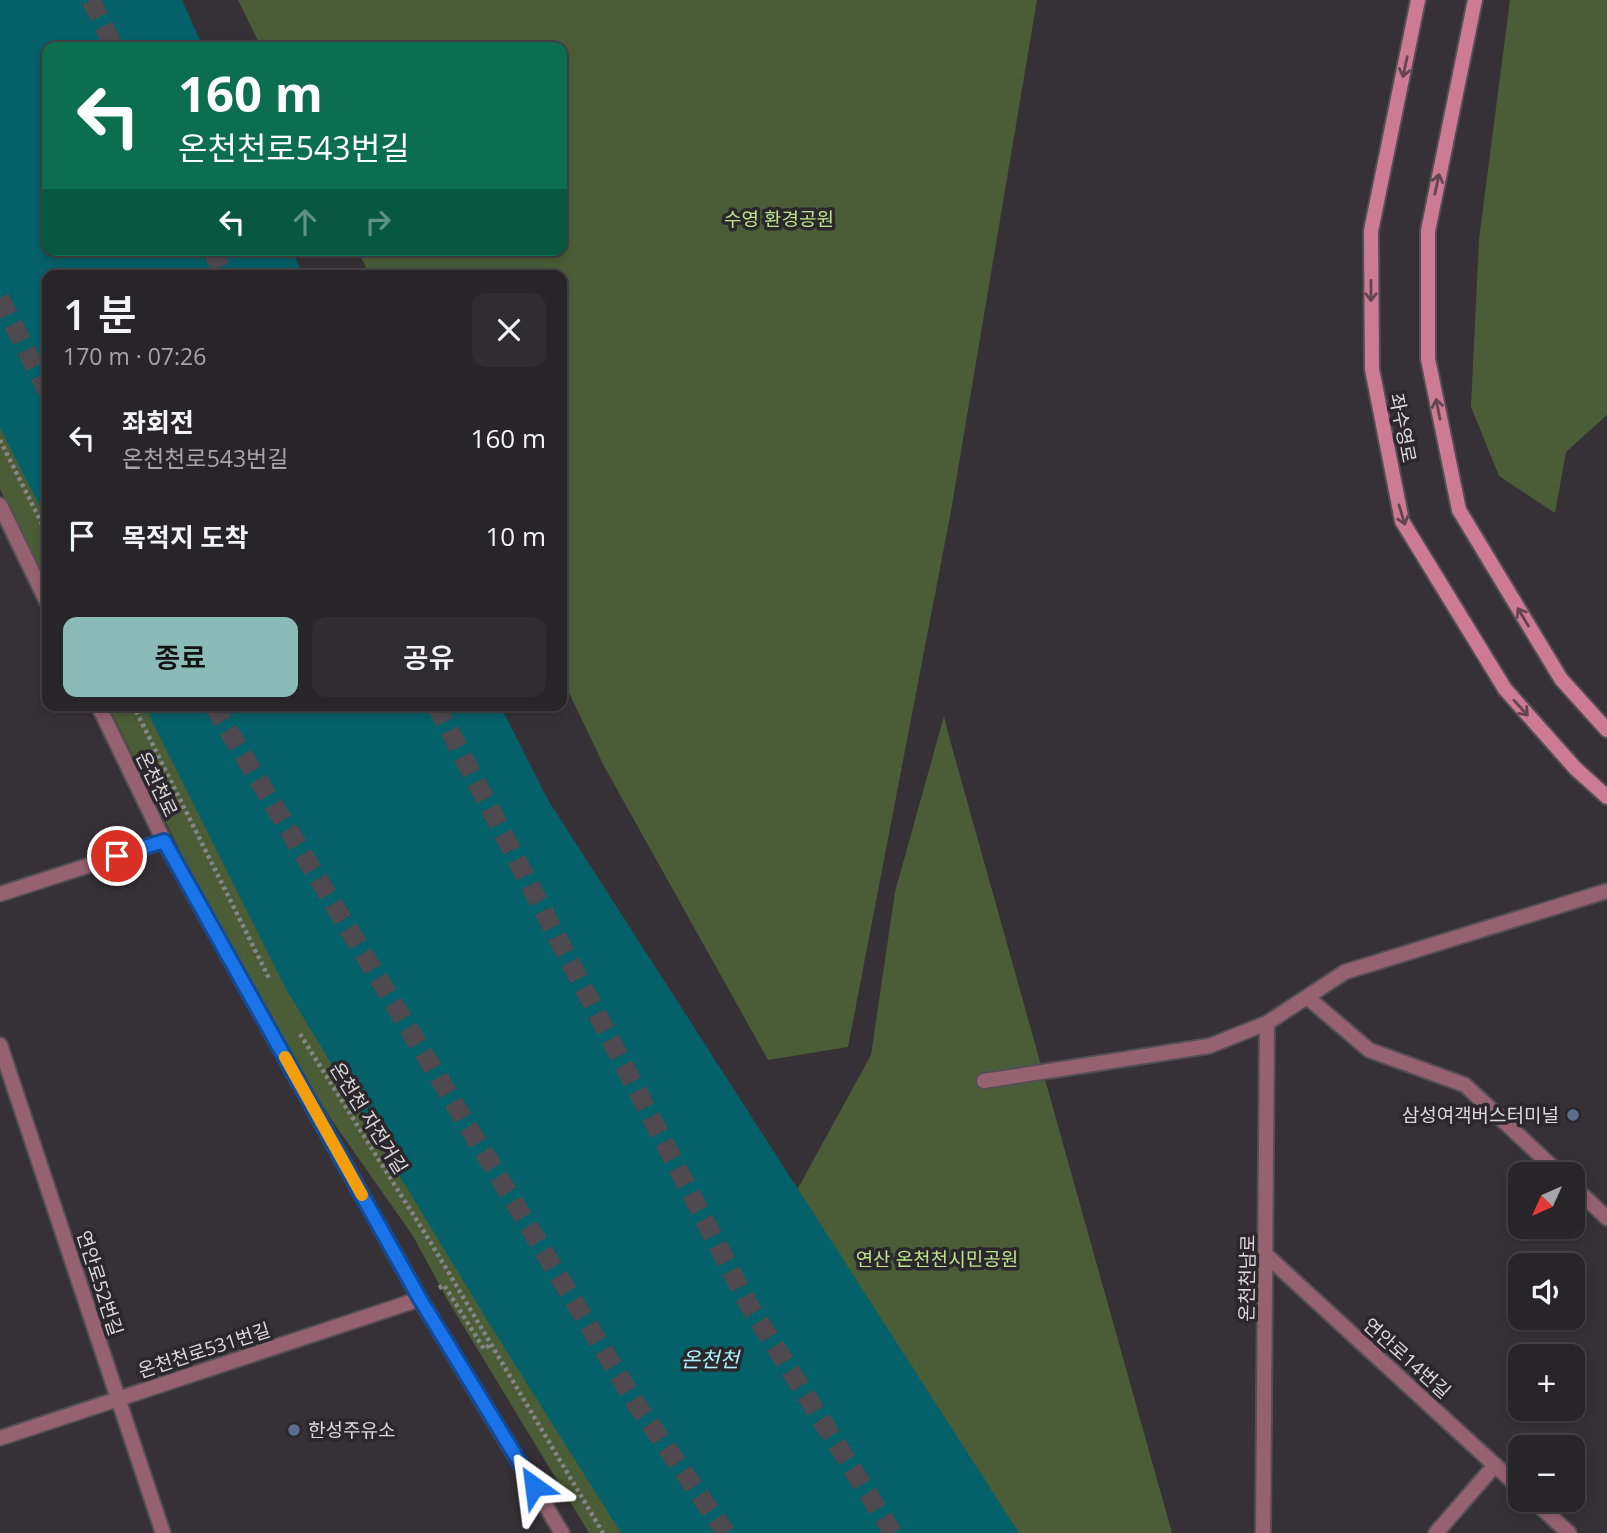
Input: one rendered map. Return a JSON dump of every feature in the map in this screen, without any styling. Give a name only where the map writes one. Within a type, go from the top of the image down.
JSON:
[{"type":"main road","name":"좌수영로","points":[[1418,0],[1371,231],[1372,369],[1402,521],[1505,690],[1575,768],[1607,797]]},
{"type":"main road","name":"좌수영로","points":[[1475,0],[1428,230],[1428,359],[1459,510],[1561,679],[1607,730]]},
{"type":"street","points":[[0,505],[42,592]]},
{"type":"street","name":"온천천로","points":[[101,711],[164,841],[420,1299],[562,1533]]},
{"type":"street","points":[[0,894],[164,841]]},
{"type":"street","points":[[984,1081],[1209,1046],[1267,1023],[1345,972],[1607,891]]},
{"type":"street","points":[[1307,997],[1369,1050],[1465,1085],[1547,1162]]},
{"type":"street","name":"온천천남로","points":[[1263,1533],[1267,1023]]},
{"type":"street","name":"연안로52번길","points":[[0,1045],[163,1533]]},
{"type":"street","points":[[1586,1198],[1607,1218]]},
{"type":"street","name":"연안로14번길","points":[[1266,1255],[1508,1477]]},
{"type":"street","name":"온천천로531번길","points":[[0,1438],[420,1299]]},
{"type":"street","points":[[1436,1533],[1495,1465]]},
{"type":"street","points":[[1546,1512],[1569,1533]]},
{"type":"path","points":[[0,440],[42,524]]},
{"type":"path","points":[[136,711],[272,983]]},
{"type":"path","name":"온천천 자전거길","points":[[298,1031],[431,1243],[603,1533]]},
{"type":"green space","name":"수영 환경공원","points":[[238,0],[1037,0],[951,511],[848,1047],[768,1060],[604,766],[567,688],[567,270],[367,270],[361,256],[567,256],[567,42],[259,42]]},
{"type":"green space","points":[[1510,0],[1607,0],[1607,415],[1566,452],[1555,513],[1499,476],[1471,407],[1479,239]]},
{"type":"green space","points":[[0,382],[42,466],[42,574],[0,489]]},
{"type":"green space","points":[[111,711],[174,711],[673,1533],[589,1533],[447,1299],[413,1236],[333,1122],[244,980]]},
{"type":"green space","name":"연산 온천천시민공원","points":[[944,716],[1172,1533],[930,1533],[758,1261],[871,1055],[895,892]]},
{"type":"water","points":[[0,0],[182,0],[201,42],[42,42],[42,256],[295,256],[301,270],[42,270],[42,510],[0,428]]},
{"type":"water","name":"온천천","points":[[147,711],[503,711],[548,800],[1019,1533],[621,1533],[492,1328],[286,989]]},
{"type":"tunnel","points":[[91,0],[112,42]]},
{"type":"tunnel","points":[[215,256],[222,270]]},
{"type":"tunnel","points":[[0,298],[42,381]]},
{"type":"tunnel","points":[[217,711],[635,1402],[726,1533]]},
{"type":"tunnel","points":[[439,711],[750,1307],[893,1533]]},
{"type":"slow traffic","points":[[285,1057],[362,1195]]},
{"type":"place","name":"삼성여객버스터미널","points":[[1573,1115]]},
{"type":"place","name":"한성주유소","points":[[294,1430]]},
{"type":"route","points":[[117,856],[164,841],[420,1299],[534,1486]]}]
